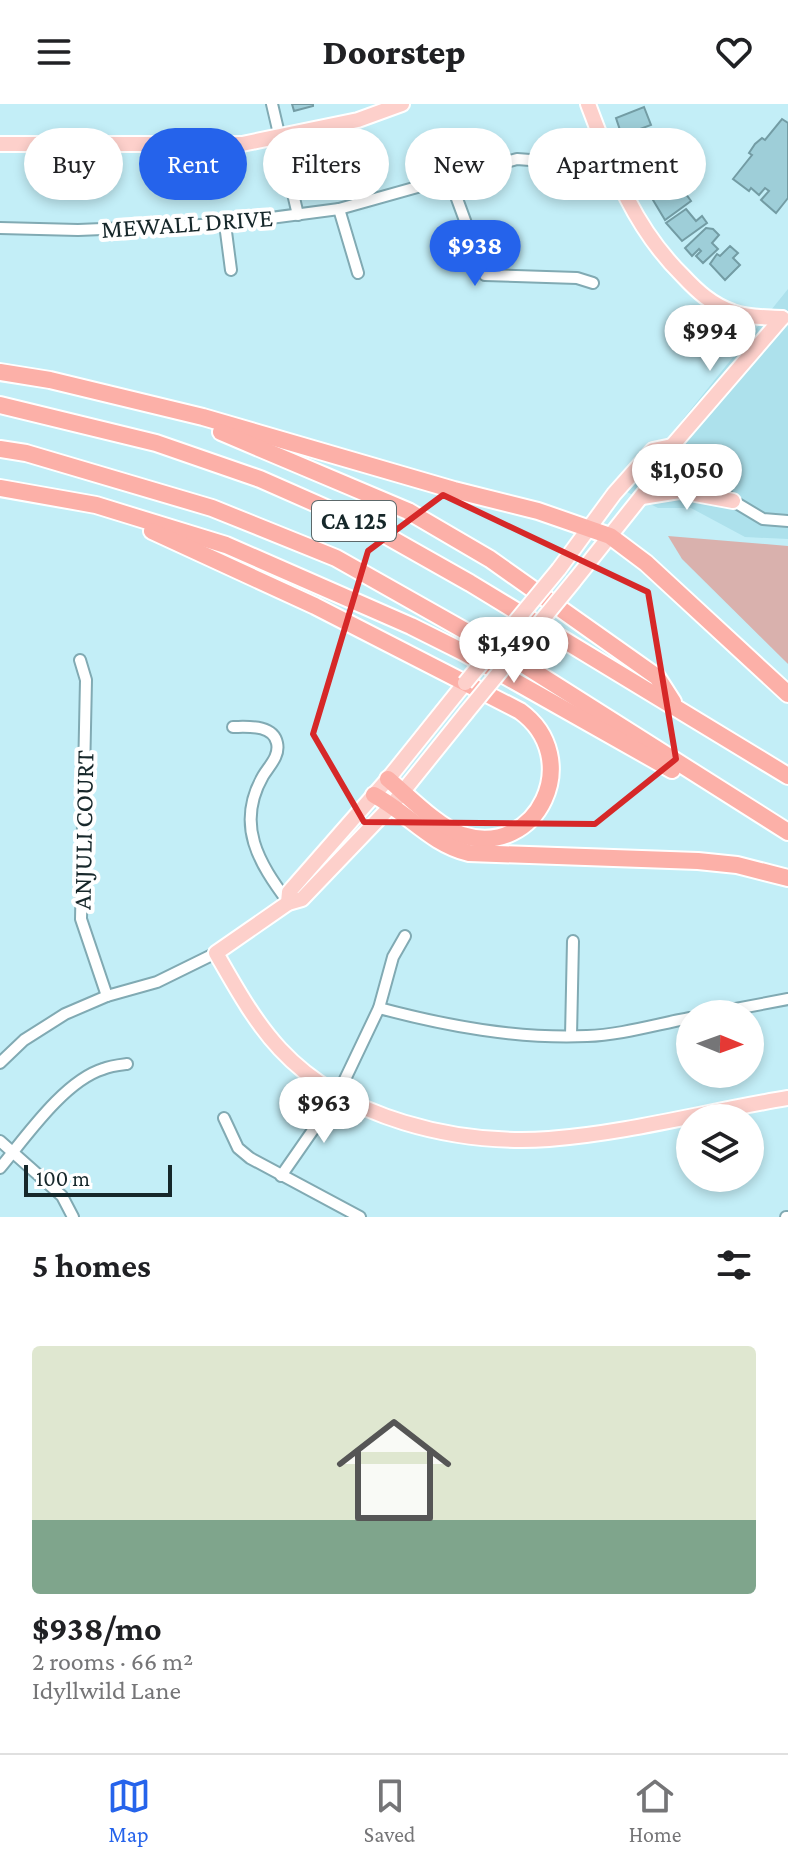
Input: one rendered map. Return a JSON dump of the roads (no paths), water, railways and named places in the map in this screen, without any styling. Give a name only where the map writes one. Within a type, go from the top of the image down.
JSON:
[{"type":"highway","points":[[0,372],[203,417],[454,490],[538,511],[610,536],[646,563],[788,694]]},
{"type":"highway","points":[[146,403],[284,457],[408,511],[490,559],[657,677],[677,707]]},
{"type":"highway","name":"CA 125","points":[[0,405],[156,443],[260,479],[378,531],[788,776]]},
{"type":"highway","name":"CA 125","points":[[0,449],[26,453],[212,508],[336,558],[513,658],[788,832]]},
{"type":"highway","points":[[0,488],[96,505],[226,545],[411,626],[500,672],[650,759],[746,806]]},
{"type":"highway","points":[[96,505],[315,606],[520,711],[540,730],[551,756],[551,784],[541,807],[521,826],[503,835],[483,838],[454,832],[398,798],[374,795]]},
{"type":"highway","points":[[388,779],[398,798],[439,842],[469,853],[698,861],[737,865],[788,878]]},
{"type":"main road","points":[[323,128],[358,120],[402,104]]},
{"type":"main road","points":[[588,104],[597,128]]},
{"type":"main road","points":[[0,144],[242,144],[263,141]]},
{"type":"main road","points":[[628,200],[638,222],[670,263],[715,305],[735,313],[786,318]]},
{"type":"main road","points":[[786,318],[672,446],[664,468],[642,497],[398,798],[302,899],[288,903],[216,953],[240,995],[280,1049],[320,1084],[363,1107],[414,1124],[511,1140],[550,1139],[662,1123],[788,1098]]},
{"type":"main road","points":[[288,903],[289,892],[388,779],[653,450],[672,446]]},
{"type":"main road","points":[[642,497],[679,491],[733,501]]},
{"type":"street","points":[[272,104],[277,128]]},
{"type":"street","name":"MEWALL DRIVE","points":[[0,228],[78,230],[225,224],[339,209],[405,190]]},
{"type":"street","points":[[294,200],[298,215]]},
{"type":"street","points":[[457,200],[485,275],[577,278],[593,283]]},
{"type":"street","points":[[339,209],[358,273]]},
{"type":"street","points":[[225,224],[231,270]]},
{"type":"street","points":[[672,446],[733,501],[763,519],[788,521]]},
{"type":"street","name":"ANJULI COURT","points":[[80,660],[86,680],[81,919],[107,996]]},
{"type":"street","points":[[233,727],[261,728],[272,734],[277,743],[276,759],[262,777],[254,798],[251,830],[260,861],[288,903]]},
{"type":"street","points":[[281,1176],[338,1094],[379,1008],[393,957],[405,936]]},
{"type":"street","points":[[571,1036],[573,941]]},
{"type":"street","points":[[0,1063],[24,1040],[65,1014],[107,996],[157,982],[216,953]]},
{"type":"street","points":[[764,1004],[788,999]]},
{"type":"street","points":[[379,1008],[453,1026],[571,1036],[589,1036],[676,1020]]},
{"type":"street","points":[[0,1168],[63,1094],[100,1069],[127,1064]]},
{"type":"street","points":[[224,1118],[238,1148],[250,1158],[360,1217]]},
{"type":"street","points":[[0,1141],[62,1196],[73,1217]]}]
